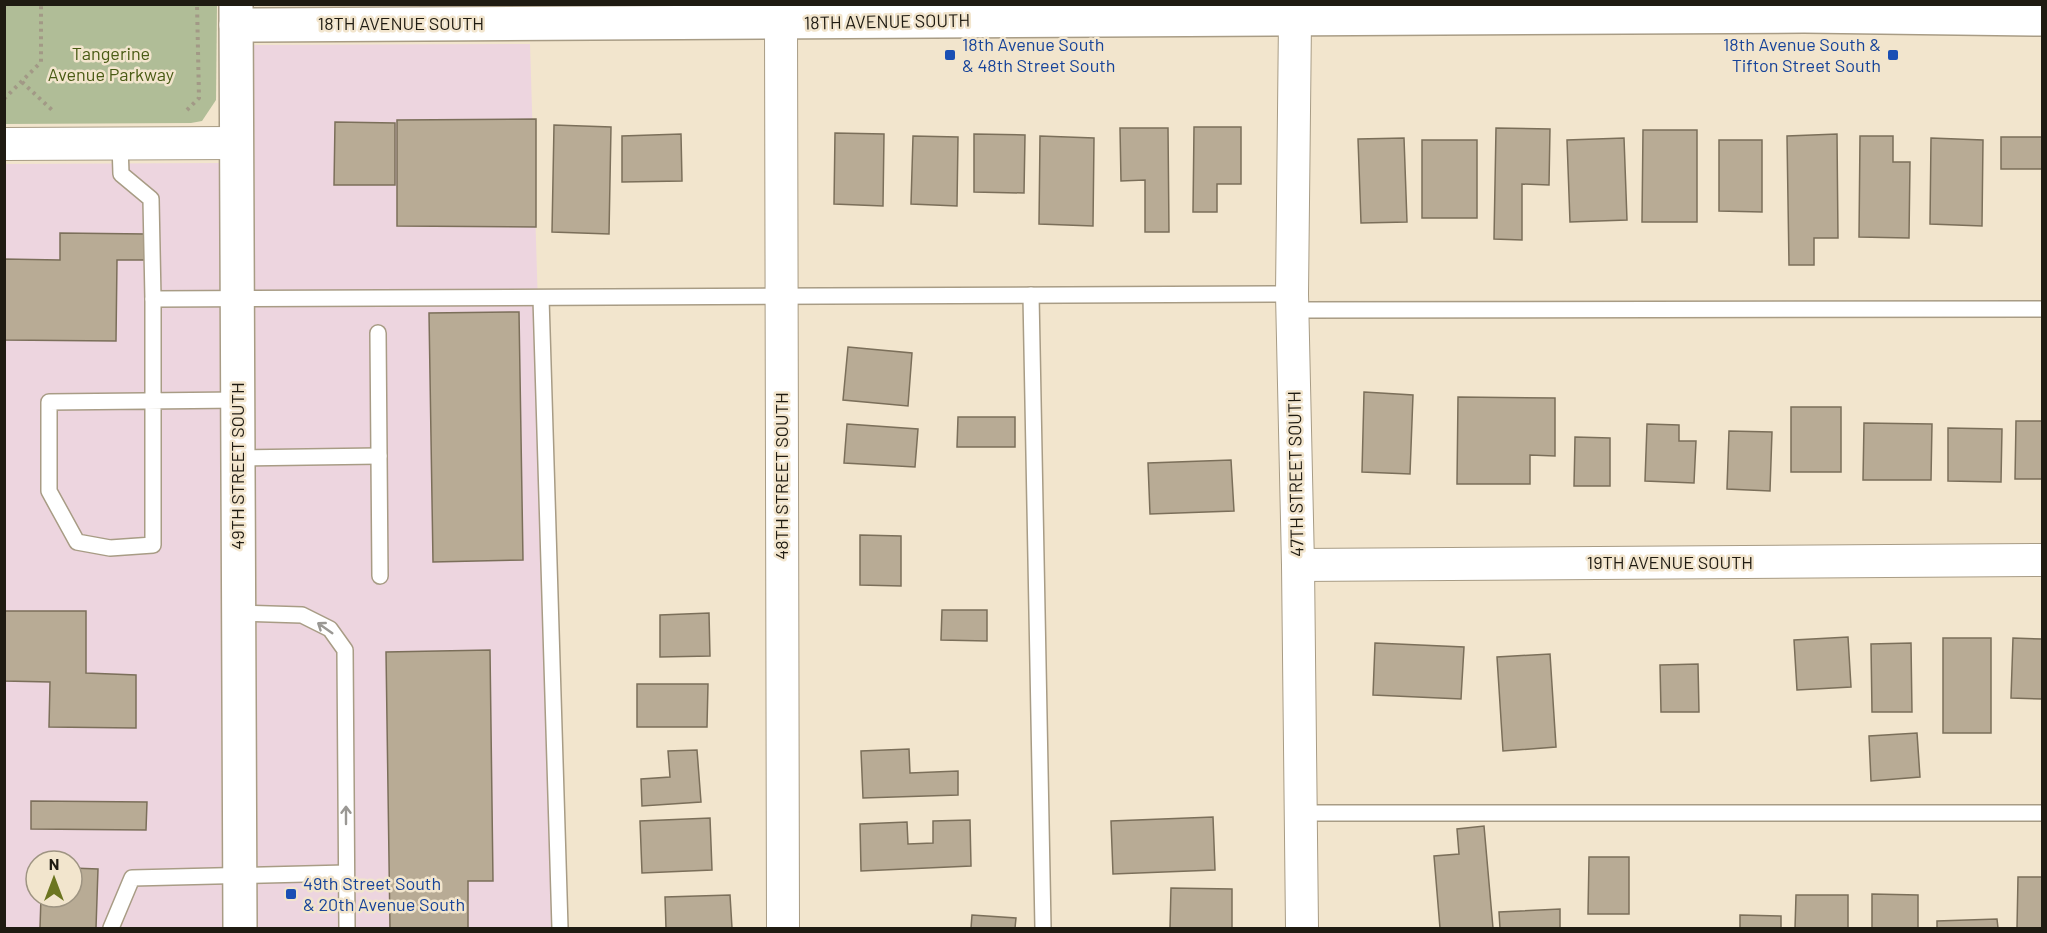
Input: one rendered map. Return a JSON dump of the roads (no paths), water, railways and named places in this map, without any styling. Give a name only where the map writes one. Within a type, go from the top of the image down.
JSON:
[{"type":"street","name":"18TH AVENUE SOUTH","points":[[236,15],[490,14],[781,23],[1015,12],[1131,12],[1295,20],[1556,11],[1804,10],[2043,19]]},
{"type":"street","name":"49TH STREET SOUTH","points":[[236,15],[240,928]]},
{"type":"street","name":"47TH STREET SOUTH","points":[[1295,20],[1292,302],[1302,928]]},
{"type":"street","name":"48TH STREET SOUTH","points":[[781,23],[783,928]]},
{"type":"street","points":[[4,144],[237,143]]},
{"type":"street","name":"19TH AVENUE SOUTH","points":[[1298,565],[2043,560]]},
{"type":"lane","points":[[120,144],[121,174],[151,199],[153,299],[153,401],[153,545],[110,548],[77,542],[49,491],[49,402],[153,401],[238,400]]},
{"type":"lane","points":[[1031,296],[1043,928]]},
{"type":"lane","points":[[153,299],[1031,296],[1292,302],[2043,309]]},
{"type":"lane","points":[[542,298],[560,928]]},
{"type":"lane","points":[[378,333],[380,576]]},
{"type":"lane","points":[[238,458],[379,456]]},
{"type":"lane","points":[[239,613],[302,615],[330,629],[345,650],[347,928]]},
{"type":"lane","points":[[1301,813],[2043,813]]},
{"type":"lane","points":[[111,928],[132,878],[346,873]]},
{"type":"place","name":"18th Avenue South & 48th Street South","points":[[950,55]]},
{"type":"place","name":"18th Avenue South & Tifton Street South","points":[[1893,55]]},
{"type":"place","name":"49th Street South & 20th Avenue South","points":[[291,894]]},
{"type":"park label","name":"Tangerine Avenue Parkway","points":[[111,64]]}]
